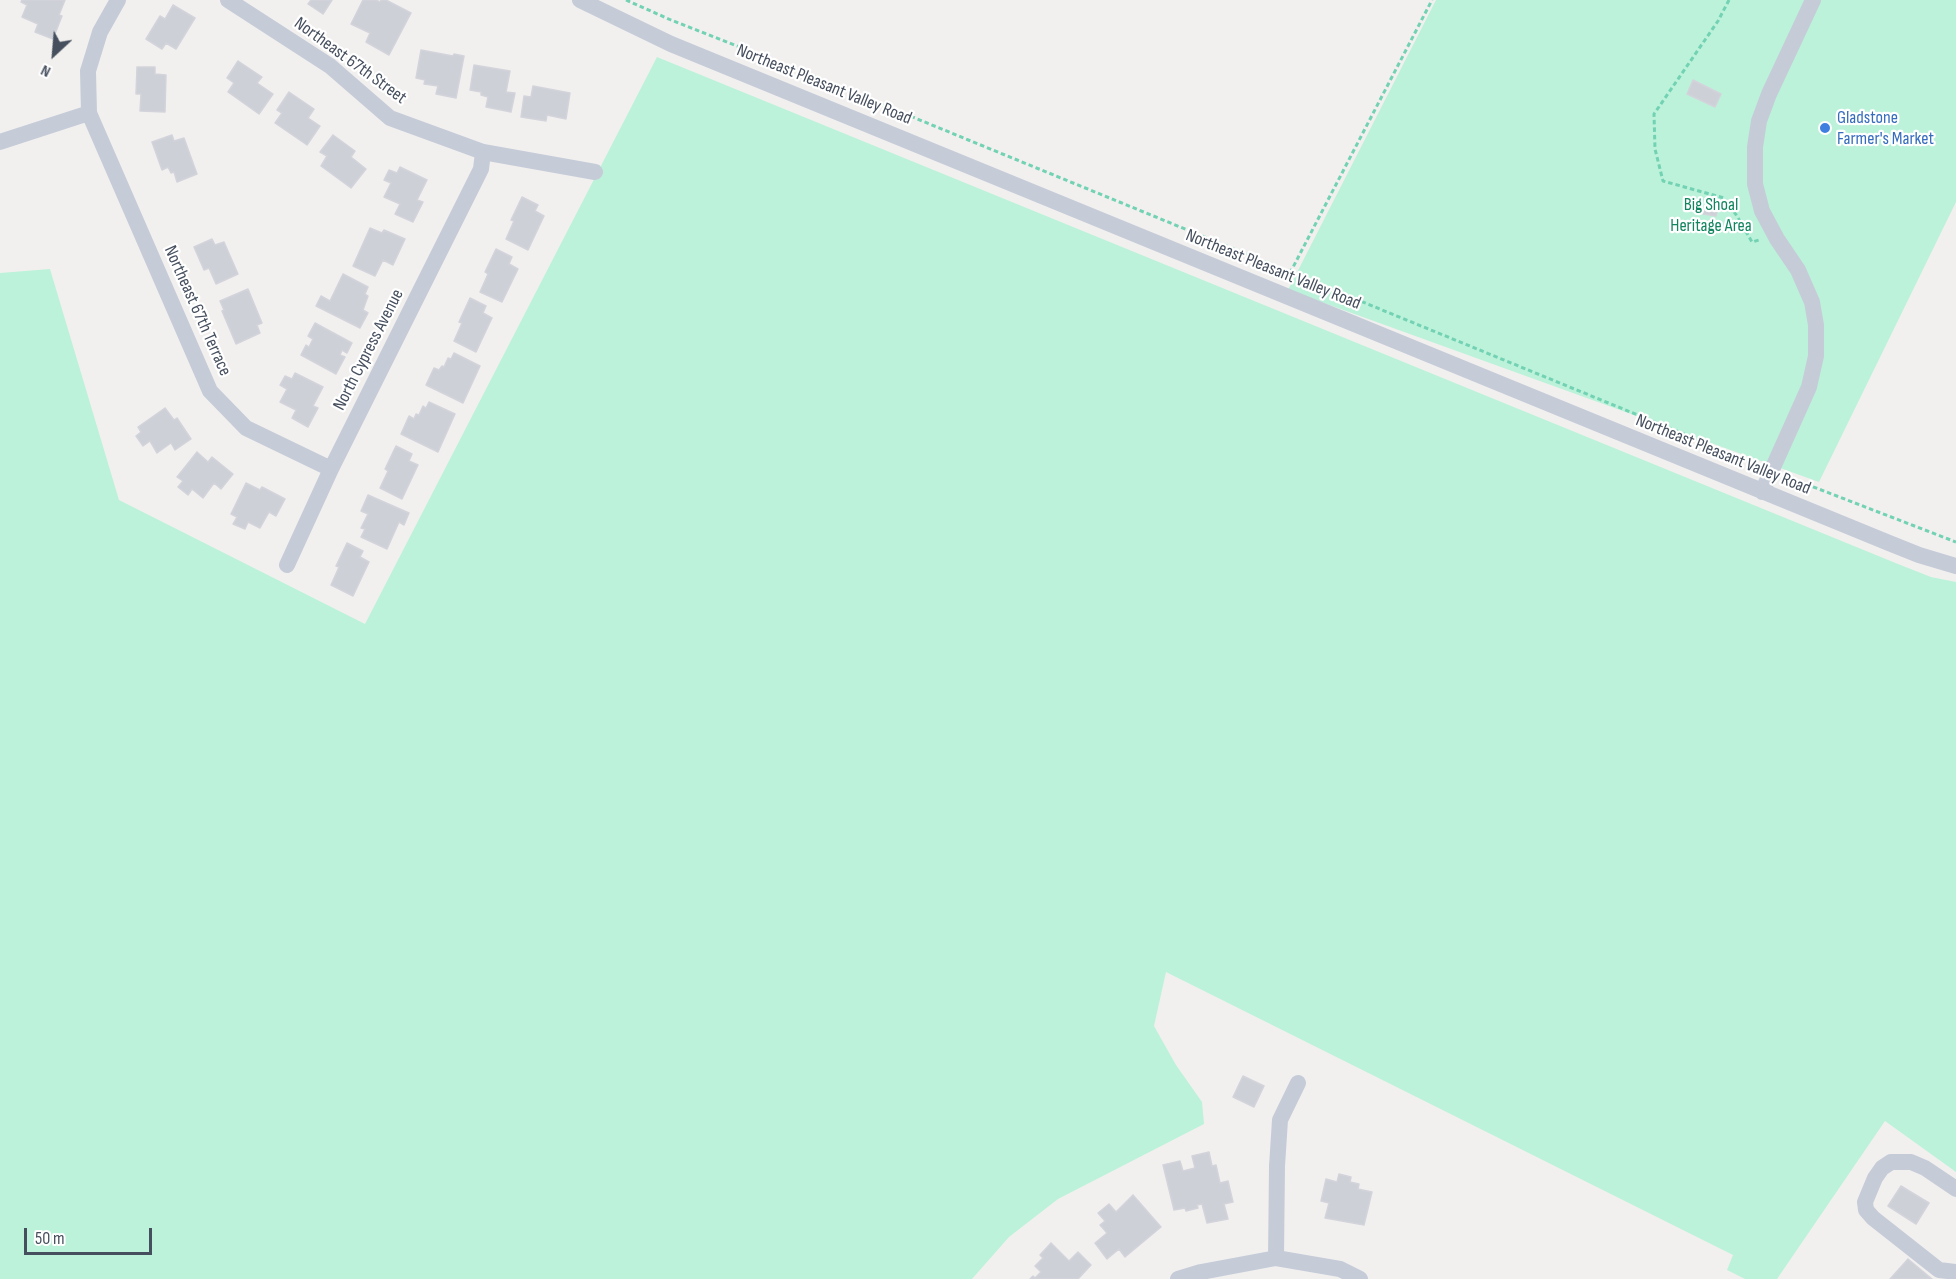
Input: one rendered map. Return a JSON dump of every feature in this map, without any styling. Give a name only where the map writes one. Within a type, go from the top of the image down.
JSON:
[{"type":"street","points":[[0,142],[88,113],[88,71],[100,32],[118,0]]},
{"type":"street","name":"Northeast 67th Street","points":[[228,0],[330,66],[390,118],[483,152],[595,172]]},
{"type":"street","name":"Northeast Pleasant Valley Road","points":[[580,0],[671,44],[1762,492],[1918,555],[1956,566]]},
{"type":"street","points":[[1762,492],[1809,387],[1816,356],[1816,325],[1812,302],[1798,270],[1762,211],[1755,184],[1755,147],[1759,121],[1769,94],[1813,0]]},
{"type":"street","name":"Northeast 67th Terrace","points":[[88,113],[210,391],[246,428],[331,469]]},
{"type":"street","name":"North Cypress Avenue","points":[[286,565],[331,469],[481,169],[483,152]]},
{"type":"street","points":[[1276,1258],[1280,1120],[1298,1083]]},
{"type":"street","points":[[1956,1189],[1925,1168],[1911,1162],[1891,1162],[1882,1168],[1875,1178],[1865,1202],[1866,1210],[1873,1218],[1939,1270],[1956,1272]]},
{"type":"street","points":[[1178,1279],[1201,1272],[1276,1258],[1340,1269],[1360,1279]]},
{"type":"path","points":[[626,0],[1772,470],[1956,542]]},
{"type":"path","points":[[1290,273],[1432,0]]},
{"type":"path","points":[[1729,0],[1712,30],[1654,114],[1655,149],[1663,181],[1724,198],[1752,242],[1774,234]]},
{"type":"green space","name":"Big Shoal Heritage Area","points":[[1436,0],[1956,0],[1956,202],[1819,482],[1288,290]]},
{"type":"green space","points":[[657,57],[1898,564],[1931,577],[1956,582],[1956,1172],[1885,1121],[1777,1279],[1745,1279],[1727,1270],[1733,1255],[1166,972],[1154,1026],[1176,1065],[1202,1102],[1204,1124],[1058,1199],[1009,1237],[972,1279],[0,1279],[0,273],[50,269],[119,500],[365,624]]},
{"type":"building","points":[[22,0],[65,0],[59,15],[62,16],[53,39],[35,32],[38,24],[22,17],[27,5],[21,2]]},
{"type":"building","points":[[311,0],[332,0],[323,14],[308,4]]},
{"type":"building","points":[[363,0],[380,2],[386,0],[411,13],[389,55],[366,42],[370,33],[351,24]]},
{"type":"building","points":[[173,5],[195,18],[176,49],[166,43],[162,49],[146,39],[160,16],[165,19]]},
{"type":"building","points":[[421,50],[464,56],[456,98],[436,94],[438,86],[424,84],[425,80],[416,78]]},
{"type":"building","points":[[238,61],[262,77],[257,83],[273,94],[259,114],[228,92],[234,83],[227,78]]},
{"type":"building","points":[[474,65],[510,71],[506,92],[515,93],[511,112],[486,107],[488,97],[481,95],[481,92],[470,90]]},
{"type":"building","points":[[137,67],[155,67],[155,74],[166,75],[165,112],[140,111],[141,94],[136,94]]},
{"type":"building","points":[[1693,80],[1721,94],[1715,107],[1687,94]]},
{"type":"building","points":[[533,86],[570,93],[566,119],[547,115],[546,121],[521,117],[524,96],[531,97]]},
{"type":"building","points":[[289,92],[314,109],[308,118],[320,126],[307,145],[275,123],[282,113],[277,110]]},
{"type":"building","points":[[172,135],[174,141],[184,138],[197,174],[177,182],[174,172],[171,173],[168,167],[162,170],[152,142]]},
{"type":"building","points":[[333,135],[355,151],[351,157],[366,169],[351,188],[321,166],[327,156],[320,152]]},
{"type":"building","points":[[400,167],[427,180],[417,200],[423,202],[413,222],[395,214],[400,204],[384,197],[391,183],[384,180],[389,170],[397,173]]},
{"type":"building","points":[[522,197],[538,205],[535,211],[544,216],[528,250],[506,239],[514,221],[511,220]]},
{"type":"building","points":[[1705,206],[1718,207],[1716,216],[1703,214]]},
{"type":"building","points":[[370,228],[382,233],[384,230],[405,239],[393,265],[383,260],[375,276],[353,266]]},
{"type":"building","points":[[212,239],[215,245],[224,242],[238,274],[216,284],[209,268],[204,270],[194,247]]},
{"type":"building","points":[[496,249],[512,257],[509,264],[518,269],[502,302],[480,292],[488,274],[485,272]]},
{"type":"building","points":[[343,274],[368,287],[365,294],[368,296],[363,310],[368,313],[360,328],[316,306],[321,296],[330,301]]},
{"type":"building","points":[[248,289],[262,323],[257,325],[260,333],[236,344],[220,301]]},
{"type":"building","points":[[470,298],[486,306],[483,313],[492,318],[476,352],[454,341],[462,323],[459,322]]},
{"type":"building","points":[[315,323],[352,343],[347,353],[342,350],[340,355],[345,357],[336,374],[301,355],[306,345],[309,347],[313,339],[308,336]]},
{"type":"building","points":[[454,353],[480,366],[463,403],[426,385],[434,368],[439,370],[442,366],[444,367],[448,358],[451,359]]},
{"type":"building","points":[[295,373],[323,387],[313,406],[318,408],[308,427],[292,418],[296,410],[280,402],[287,389],[280,385],[285,376],[292,379]]},
{"type":"building","points":[[429,402],[455,414],[438,452],[401,434],[409,416],[414,419],[416,414],[419,415],[423,406],[426,408]]},
{"type":"building","points":[[165,408],[174,420],[177,418],[191,439],[175,450],[171,443],[157,453],[150,441],[143,446],[136,436],[141,432],[138,427]]},
{"type":"building","points":[[396,446],[412,454],[409,461],[418,465],[402,499],[380,488],[388,471],[385,469]]},
{"type":"building","points":[[197,452],[208,462],[212,457],[233,474],[221,489],[214,483],[203,498],[192,489],[188,495],[178,487],[183,481],[177,477]]},
{"type":"building","points":[[246,483],[260,490],[262,487],[285,499],[276,516],[269,512],[260,528],[248,522],[245,529],[233,524],[237,517],[231,514]]},
{"type":"building","points":[[368,495],[409,513],[404,525],[399,522],[387,549],[361,537],[365,529],[361,528],[368,514],[361,511]]},
{"type":"building","points":[[347,543],[363,551],[360,557],[369,562],[353,596],[331,585],[339,567],[336,566]]},
{"type":"building","points":[[1243,1076],[1264,1086],[1254,1107],[1233,1097]]},
{"type":"building","points":[[1209,1152],[1212,1166],[1216,1165],[1220,1183],[1228,1181],[1233,1202],[1224,1204],[1228,1219],[1207,1223],[1202,1204],[1197,1205],[1198,1208],[1186,1211],[1185,1208],[1174,1210],[1163,1165],[1180,1161],[1183,1171],[1195,1168],[1192,1156]]},
{"type":"building","points":[[1339,1174],[1351,1177],[1350,1182],[1359,1184],[1358,1189],[1372,1192],[1364,1225],[1325,1218],[1329,1203],[1321,1201],[1326,1179],[1337,1182]]},
{"type":"building","points":[[1901,1186],[1929,1203],[1916,1224],[1888,1206]]},
{"type":"building","points":[[1133,1195],[1161,1227],[1125,1257],[1119,1249],[1107,1259],[1095,1243],[1107,1233],[1100,1225],[1105,1221],[1098,1213],[1109,1204],[1116,1212]]},
{"type":"building","points":[[1051,1243],[1069,1261],[1078,1252],[1091,1265],[1078,1279],[1030,1279],[1033,1276],[1035,1278],[1041,1272],[1035,1266],[1043,1258],[1040,1255]]},
{"type":"building","points":[[1908,1259],[1932,1279],[1890,1279]]},
{"type":"place","name":"Gladstone Farmer's Market","points":[[1825,128]]}]
